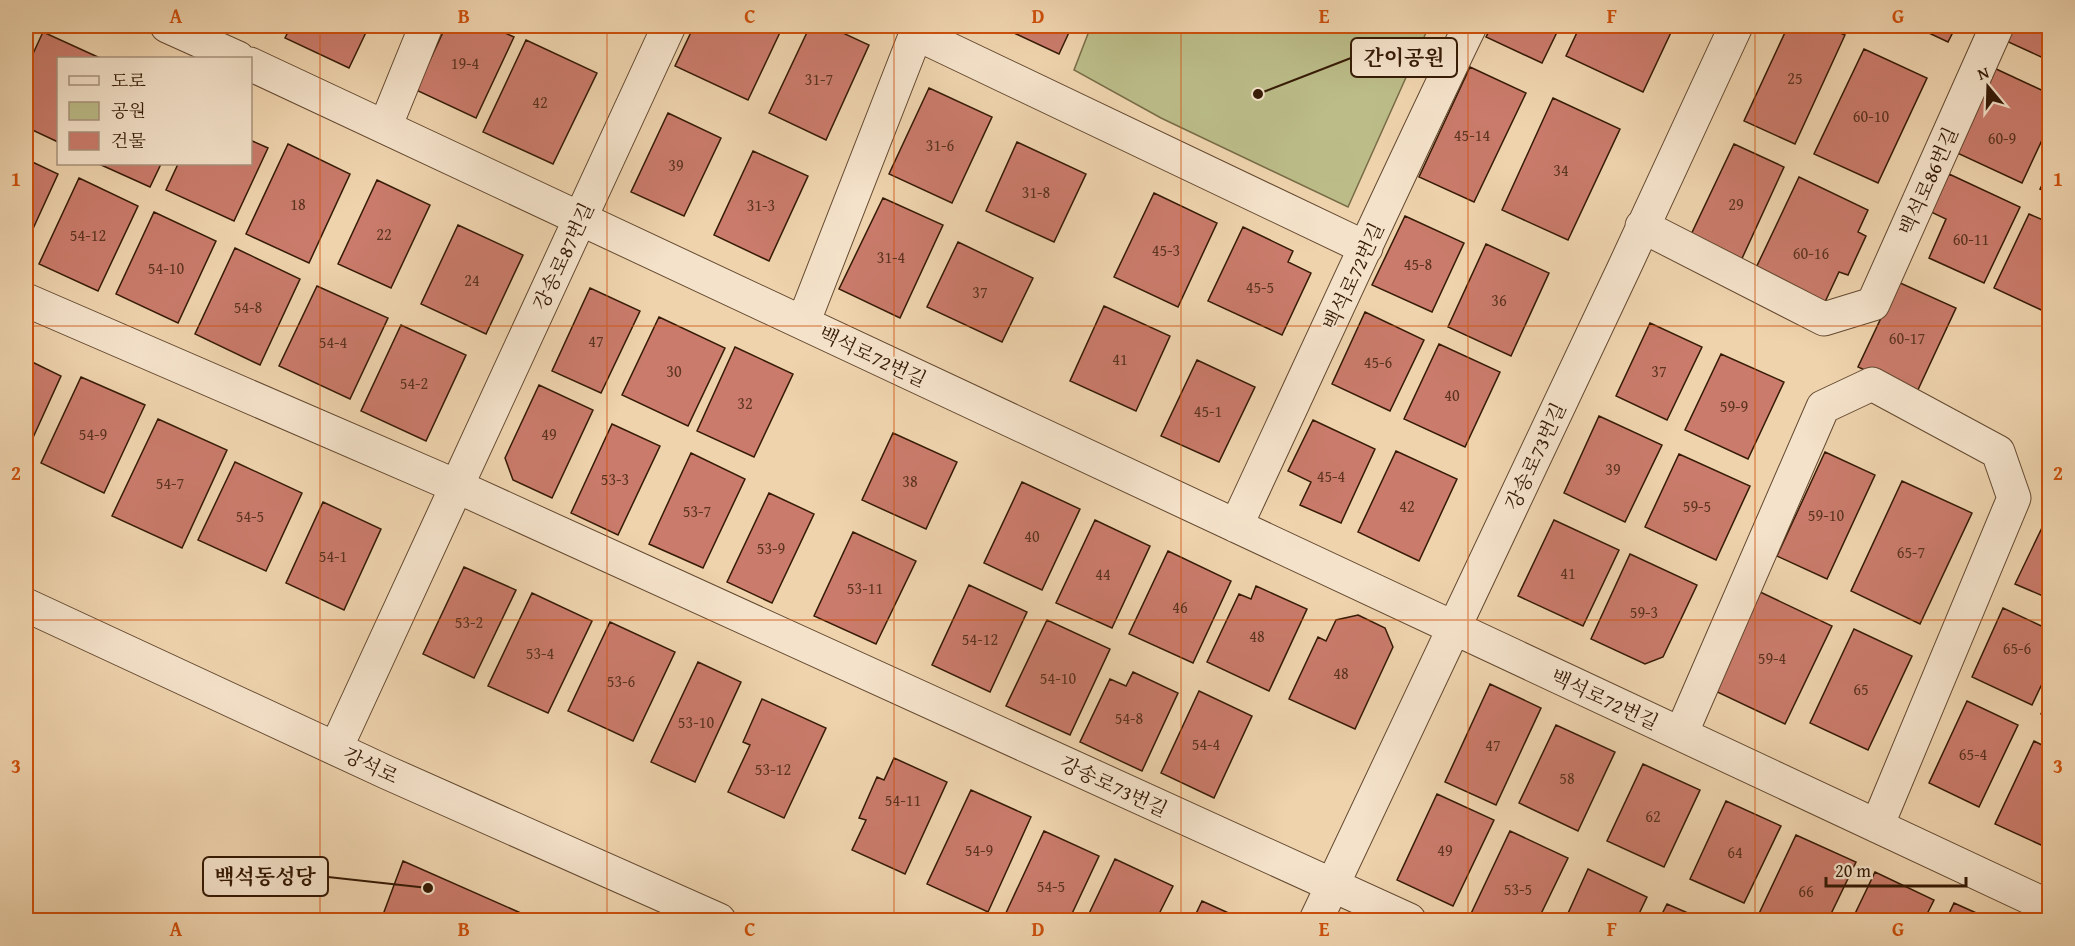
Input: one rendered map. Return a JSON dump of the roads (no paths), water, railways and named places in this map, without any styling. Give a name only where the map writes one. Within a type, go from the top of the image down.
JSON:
[{"type":"street","points":[[169,26],[236,57]]},
{"type":"street","points":[[385,127],[426,26]]},
{"type":"street","name":"강송로87번길","points":[[336,748],[669,26]]},
{"type":"street","name":"백석로72번길","points":[[1236,526],[1366,249],[1399,171],[1470,26]]},
{"type":"street","name":"강송로73번길","points":[[1316,921],[1736,26]]},
{"type":"street","name":"백석로86번길","points":[[1642,226],[1824,319],[1873,304],[1997,26]]},
{"type":"street","points":[[917,29],[1366,249]]},
{"type":"street","name":"백석로72번길","points":[[803,323],[917,29]]},
{"type":"street","name":"백석로72번길","points":[[252,65],[2049,906]]},
{"type":"street","points":[[26,300],[456,486]]},
{"type":"street","name":"백석로72번길","points":[[1681,734],[1823,407],[1872,384],[1998,452],[2014,498],[1877,826]]},
{"type":"street","name":"강송로73번길","points":[[456,486],[1409,921]]},
{"type":"street","name":"강석로","points":[[26,605],[719,921]]},
{"type":"place","name":"간이공원","points":[[1258,94]]},
{"type":"place","name":"백석동성당","points":[[428,888]]}]
